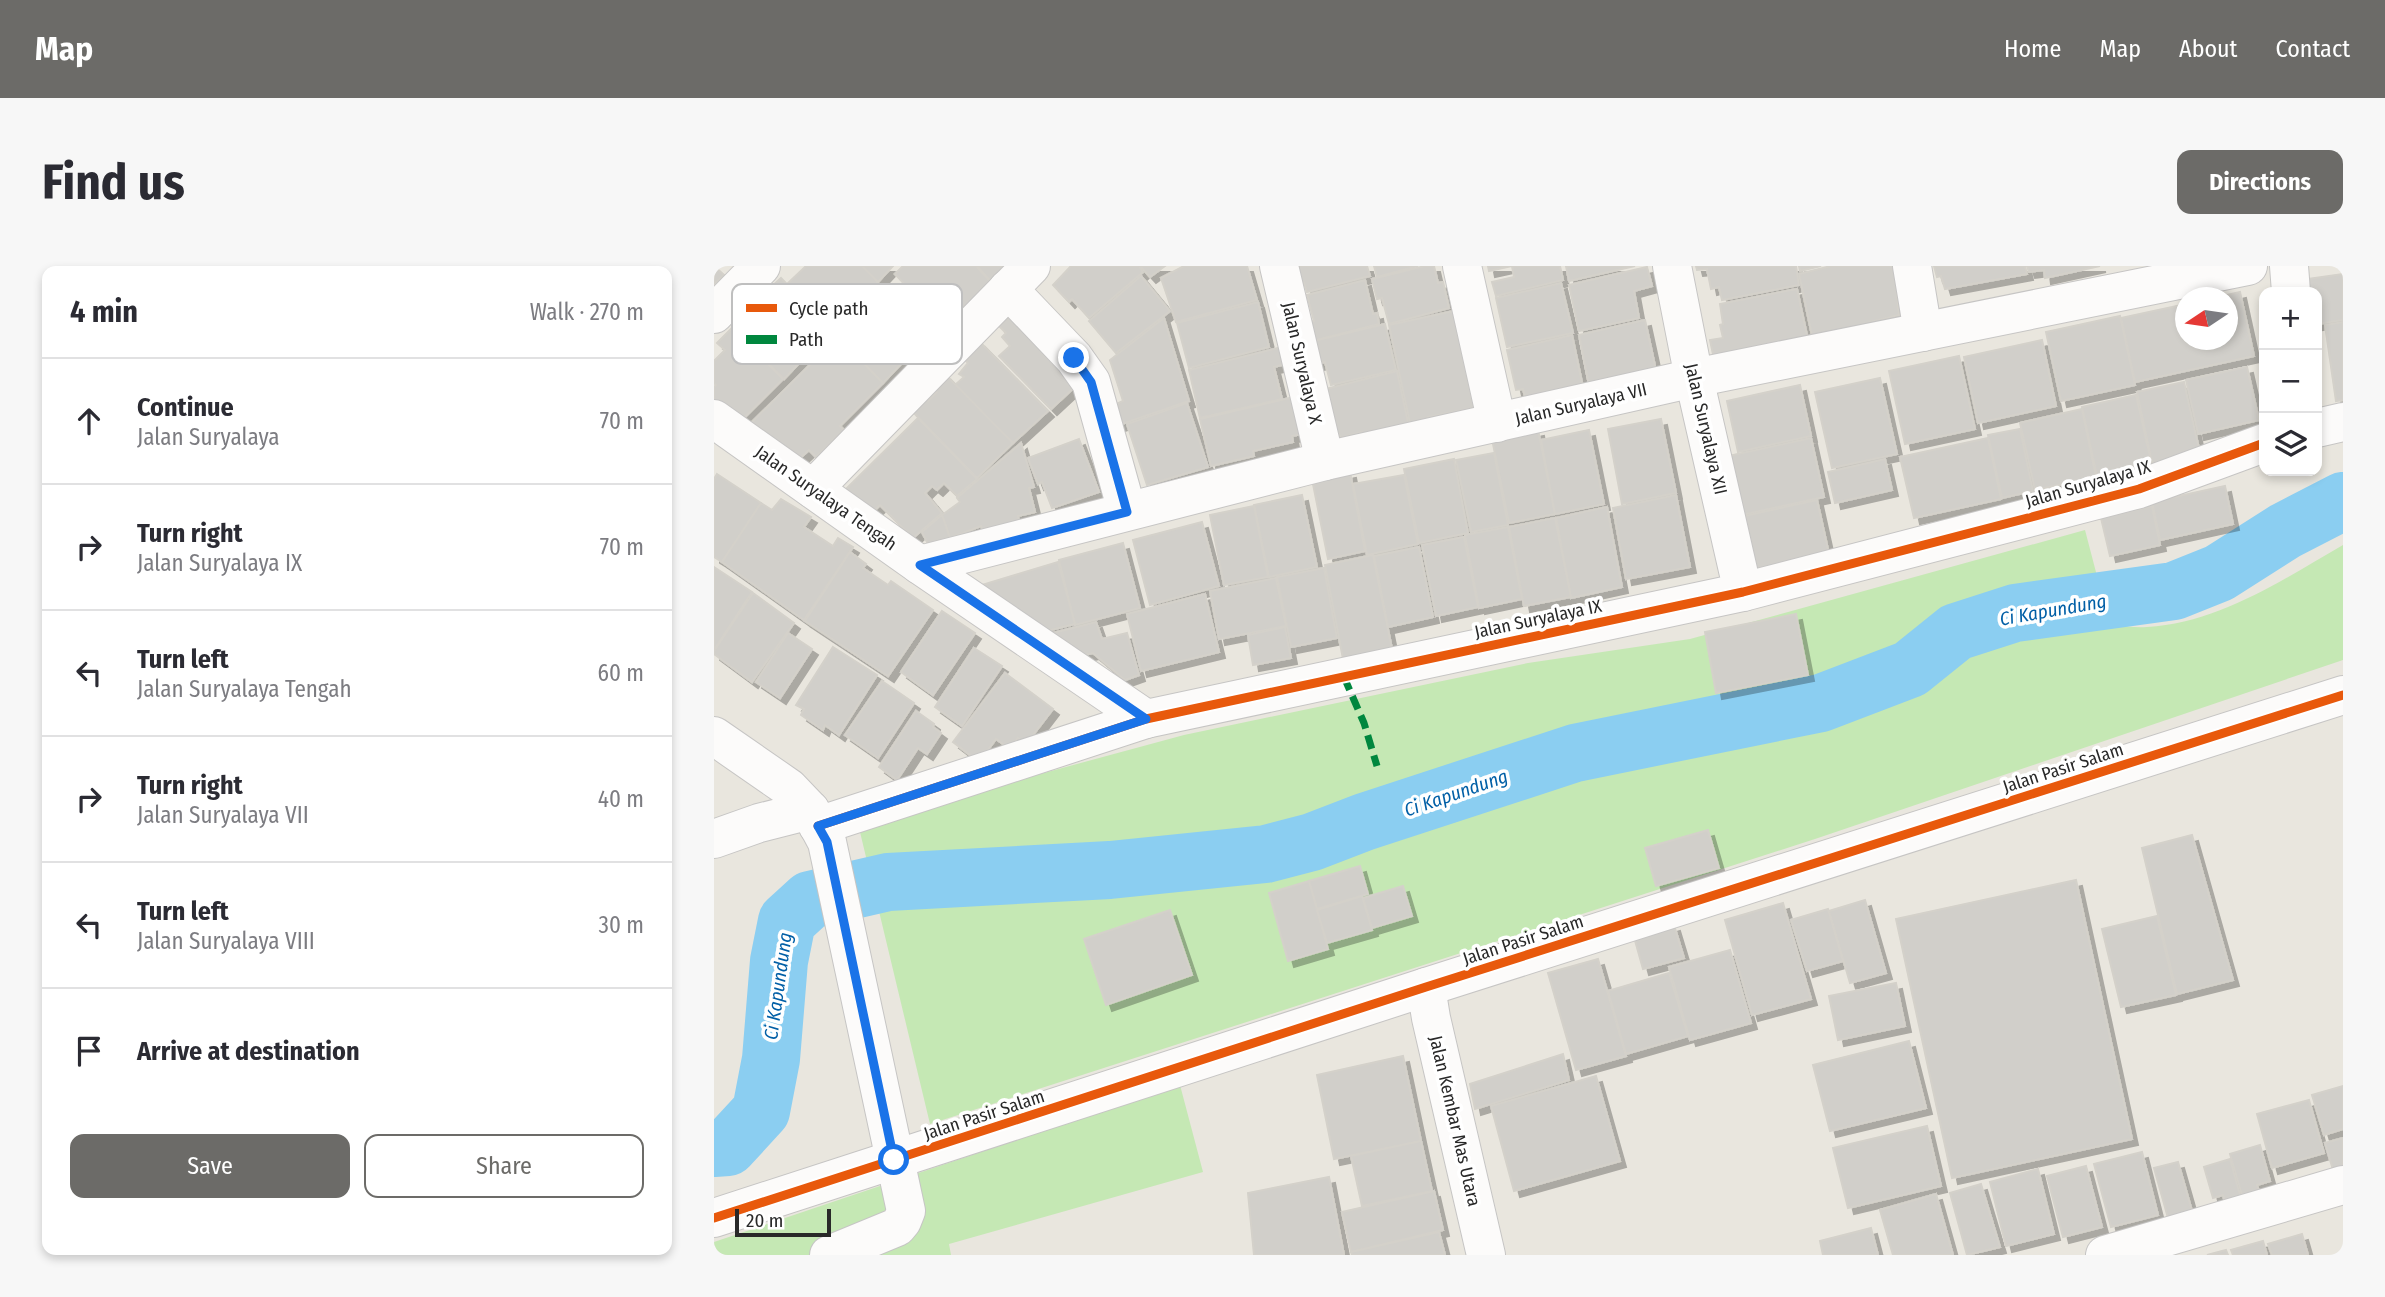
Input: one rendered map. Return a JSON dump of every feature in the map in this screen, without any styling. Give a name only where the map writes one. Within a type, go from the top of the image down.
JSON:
[{"type":"street","points":[[743,284],[761,266]]},
{"type":"street","name":"Jalan Suryalaya X","points":[[1279,266],[1325,461]]},
{"type":"street","points":[[1462,266],[1497,423]]},
{"type":"street","name":"Jalan Suryalaya XII","points":[[1672,266],[1694,378],[1743,592]]},
{"type":"street","points":[[1912,266],[1923,332]]},
{"type":"street","name":"Jalan Suryalaya VII","points":[[920,565],[1325,461],[1694,378],[1923,332],[2158,274],[2248,266]]},
{"type":"street","points":[[2289,266],[2291,287]]},
{"type":"street","points":[[962,336],[1019,278],[1091,382],[1127,512]]},
{"type":"street","points":[[714,314],[732,296]]},
{"type":"street","points":[[813,489],[935,364]]},
{"type":"street","name":"Jalan Suryalaya Tengah","points":[[714,419],[920,565],[1146,719]]},
{"type":"street","points":[[2322,427],[2343,422]]},
{"type":"street","name":"Jalan Suryalaya IX","points":[[714,839],[759,823],[818,826],[1146,719],[1743,592],[2139,489],[2259,445]]},
{"type":"street","name":"Jalan Pasir Salam","points":[[714,1218],[1426,987],[2343,695]]},
{"type":"street","points":[[714,736],[789,789],[818,826],[858,983],[906,1211],[897,1227],[829,1255]]},
{"type":"street","name":"Jalan Kembar Mas Utara","points":[[1426,987],[1486,1255]]},
{"type":"street","points":[[2105,1255],[2343,1185]]},
{"type":"green space","points":[[2085,530],[2097,576],[2115,625],[2135,627],[2174,624],[2225,609],[2343,545],[2343,660],[1818,838],[930,1124],[860,832],[1029,777],[1184,735],[1528,663],[1690,639]]},
{"type":"green space","points":[[1180,1085],[1203,1172],[949,1244],[951,1255],[714,1255],[714,1242]]},
{"type":"building","points":[[714,266],[724,275],[714,284]]},
{"type":"building","points":[[806,266],[862,266],[878,282],[876,284],[787,284]]},
{"type":"building","points":[[862,266],[893,266],[878,282]]},
{"type":"building","points":[[903,266],[976,266],[996,288],[962,321],[962,284],[904,284],[895,274]]},
{"type":"building","points":[[977,266],[1005,266],[995,286]]},
{"type":"building","points":[[1071,266],[1139,266],[1143,272],[1089,318],[1072,299],[1069,302],[1053,285]]},
{"type":"building","points":[[1140,266],[1165,266],[1150,277]]},
{"type":"building","points":[[1184,266],[1247,266],[1257,300],[1176,322],[1161,278]]},
{"type":"building","points":[[1296,266],[1367,266],[1370,276],[1307,292]]},
{"type":"building","points":[[1374,266],[1418,266],[1377,277]]},
{"type":"building","points":[[1434,266],[1438,283],[1443,282],[1449,308],[1389,324],[1382,298],[1377,299],[1372,279]]},
{"type":"building","points":[[1488,266],[1512,266],[1489,271]]},
{"type":"building","points":[[1512,266],[1560,266],[1563,280],[1496,296],[1492,282],[1514,277]]},
{"type":"building","points":[[1566,266],[1635,266],[1569,281]]},
{"type":"building","points":[[1696,266],[1796,266],[1799,285],[1722,300],[1719,287],[1711,289],[1707,269],[1697,270]]},
{"type":"building","points":[[1799,266],[1821,266],[1800,271]]},
{"type":"building","points":[[1831,266],[1895,266],[1902,292],[1897,294],[1899,315],[1835,331],[1814,345],[1799,274]]},
{"type":"building","points":[[1934,266],[2025,266],[2027,274],[1945,289]]},
{"type":"building","points":[[2027,266],[2100,266],[2045,278],[2044,270],[2029,272]]},
{"type":"building","points":[[1647,267],[1652,286],[1634,291],[1639,318],[1579,331],[1569,285]]},
{"type":"building","points":[[2343,274],[2343,320],[2322,323],[2322,287],[2308,287],[2307,279]]},
{"type":"building","points":[[1141,276],[1170,311],[1116,353],[1089,321]]},
{"type":"building","points":[[781,278],[787,284],[774,284]]},
{"type":"building","points":[[1365,280],[1373,314],[1377,313],[1379,324],[1305,343],[1301,324],[1314,321],[1307,295]]},
{"type":"building","points":[[1561,283],[1573,333],[1507,347],[1496,298]]},
{"type":"building","points":[[1797,289],[1808,340],[1714,359],[1710,340],[1723,338],[1720,304]]},
{"type":"building","points":[[2238,292],[2254,356],[2135,382],[2121,318],[2175,306],[2175,350],[2238,350]]},
{"type":"building","points":[[1258,302],[1269,347],[1189,368],[1177,323]]},
{"type":"building","points":[[1458,310],[1457,330],[1474,408],[1428,417],[1429,424],[1411,428],[1389,325]]},
{"type":"building","points":[[1010,315],[1079,383],[1051,409],[999,356],[1010,346],[1002,337],[1006,333],[999,326]]},
{"type":"building","points":[[2120,316],[2135,385],[2061,401],[2046,332]]},
{"type":"building","points":[[1164,318],[1189,401],[1119,425],[1112,406],[1123,401],[1110,360]]},
{"type":"building","points":[[1645,320],[1657,375],[1590,390],[1579,335]]},
{"type":"building","points":[[2343,322],[2343,400],[2336,401],[2325,325]]},
{"type":"building","points":[[1385,324],[1396,370],[1331,385],[1325,362],[1310,366],[1305,343]]},
{"type":"building","points":[[732,328],[732,364],[768,364],[783,379],[736,426],[714,408],[714,361],[725,350],[717,343]]},
{"type":"building","points":[[1572,335],[1584,392],[1527,404],[1523,389],[1516,390],[1507,350]]},
{"type":"building","points":[[2042,340],[2056,406],[1978,423],[1964,357]]},
{"type":"building","points":[[979,341],[1048,411],[1013,443],[955,385],[964,377],[959,374],[968,363],[963,358]]},
{"type":"building","points":[[1282,347],[1286,364],[1274,367],[1282,399],[1200,418],[1189,370]]},
{"type":"building","points":[[1959,356],[1975,429],[1905,444],[1889,371]]},
{"type":"building","points":[[769,364],[798,364],[784,379]]},
{"type":"building","points":[[811,364],[864,364],[883,383],[840,426],[844,430],[816,457],[809,450],[795,463],[750,424]]},
{"type":"building","points":[[864,364],[901,364],[883,383]]},
{"type":"building","points":[[2247,367],[2259,420],[2198,434],[2186,380]]},
{"type":"building","points":[[1397,371],[1409,427],[1364,437],[1362,432],[1340,438],[1339,434],[1328,437],[1318,391]]},
{"type":"building","points":[[945,374],[1013,443],[977,478],[911,410],[924,396],[928,401],[937,392],[932,387]]},
{"type":"building","points":[[1880,378],[1897,454],[1832,468],[1815,392]]},
{"type":"building","points":[[2184,382],[2200,453],[2152,463],[2137,392]]},
{"type":"building","points":[[1800,385],[1811,436],[1738,452],[1727,401]]},
{"type":"building","points":[[2136,395],[2153,470],[2098,481],[2082,407]]},
{"type":"building","points":[[1294,397],[1303,434],[1292,436],[1293,442],[1253,451],[1254,456],[1211,466],[1200,419]]},
{"type":"building","points":[[1187,403],[1208,467],[1147,485],[1127,424]]},
{"type":"building","points":[[2082,409],[2096,477],[2035,490],[2020,423]]},
{"type":"building","points":[[918,418],[977,479],[957,496],[944,483],[937,490],[932,486],[925,493],[942,513],[913,538],[880,505],[871,514],[846,489]]},
{"type":"building","points":[[1661,419],[1676,493],[1622,504],[1608,429]]},
{"type":"building","points":[[2020,429],[2033,491],[2002,498],[1988,435]]},
{"type":"building","points":[[1538,430],[1555,514],[1509,523],[1492,439]]},
{"type":"building","points":[[1589,430],[1604,504],[1555,514],[1541,440]]},
{"type":"building","points":[[1811,438],[1824,497],[1737,516],[1724,457]]},
{"type":"building","points":[[1988,438],[2001,499],[1914,518],[1900,457]]},
{"type":"building","points":[[1079,439],[1099,492],[1052,508],[1042,482],[1038,484],[1028,458]]},
{"type":"building","points":[[1021,443],[1034,487],[1029,488],[1035,512],[1018,516],[1019,521],[983,531],[981,526],[950,538],[942,515],[960,502],[957,498]]},
{"type":"building","points":[[1494,453],[1508,525],[1471,532],[1456,460]]},
{"type":"building","points":[[1454,459],[1468,533],[1419,543],[1404,469]]},
{"type":"building","points":[[1885,459],[1892,490],[1835,503],[1828,472]]},
{"type":"building","points":[[1350,472],[1365,551],[1328,559],[1312,479]]},
{"type":"building","points":[[717,474],[761,503],[722,562],[714,557],[714,479]]},
{"type":"building","points":[[1404,475],[1418,544],[1367,555],[1353,484]]},
{"type":"building","points":[[2225,486],[2233,524],[2160,540],[2152,502]]},
{"type":"building","points":[[1302,495],[1317,567],[1269,577],[1254,505]]},
{"type":"building","points":[[1676,495],[1690,567],[1626,579],[1613,508]]},
{"type":"building","points":[[781,499],[811,517],[804,527],[833,546],[838,538],[853,547],[804,620],[722,562],[761,503],[772,510]]},
{"type":"building","points":[[1817,500],[1831,563],[1749,581],[1735,518]]},
{"type":"building","points":[[1254,506],[1268,577],[1224,585],[1210,515]]},
{"type":"building","points":[[2152,506],[2160,545],[2110,556],[2101,518]]},
{"type":"building","points":[[1607,507],[1622,587],[1571,598],[1556,518]]},
{"type":"building","points":[[942,515],[950,538],[928,544],[922,532]]},
{"type":"building","points":[[1555,518],[1571,597],[1524,606],[1509,527]]},
{"type":"building","points":[[1202,522],[1219,586],[1150,605],[1133,540]]},
{"type":"building","points":[[1508,527],[1522,599],[1479,608],[1465,535]]},
{"type":"building","points":[[1464,537],[1478,607],[1436,616],[1422,545]]},
{"type":"building","points":[[1123,543],[1140,608],[1075,625],[1059,560]]},
{"type":"building","points":[[1419,547],[1433,617],[1388,627],[1374,556]]},
{"type":"building","points":[[850,552],[866,564],[863,568],[888,585],[891,581],[933,610],[888,676],[805,621]]},
{"type":"building","points":[[1373,555],[1392,649],[1343,659],[1325,565]]},
{"type":"building","points":[[1058,562],[1075,624],[1031,635],[982,585]]},
{"type":"building","points":[[714,567],[752,592],[714,650]]},
{"type":"building","points":[[1324,568],[1337,638],[1291,647],[1277,577]]},
{"type":"building","points":[[1276,578],[1286,626],[1219,639],[1210,591]]},
{"type":"building","points":[[753,593],[794,623],[752,682],[714,654],[714,651]]},
{"type":"building","points":[[1205,594],[1219,652],[1141,671],[1127,614]]},
{"type":"building","points":[[942,611],[975,633],[933,695],[901,672]]},
{"type":"building","points":[[1796,614],[1808,675],[1716,693],[1705,632]]},
{"type":"building","points":[[1096,622],[1102,639],[1127,633],[1139,675],[1125,680],[1093,653],[1062,660],[1053,633]]},
{"type":"building","points":[[1285,627],[1291,658],[1253,665],[1248,635]]},
{"type":"building","points":[[788,633],[812,649],[780,698],[756,682]]},
{"type":"building","points":[[833,647],[877,675],[839,735],[825,725],[823,730],[801,715],[804,709],[796,705]]},
{"type":"building","points":[[974,648],[1002,666],[962,726],[935,707]]},
{"type":"building","points":[[1005,673],[1053,709],[1026,744],[1018,738],[1010,749],[996,739],[979,762],[953,742]]},
{"type":"building","points":[[882,681],[914,703],[878,758],[845,735]]},
{"type":"building","points":[[916,711],[934,724],[933,727],[941,733],[927,754],[918,748],[897,780],[879,767]]},
{"type":"building","points":[[1708,830],[1719,868],[1656,886],[1645,848]]},
{"type":"building","points":[[2192,835],[2233,980],[2177,994],[2142,848]]},
{"type":"building","points":[[1360,866],[1368,894],[1317,909],[1309,881]]},
{"type":"building","points":[[2076,880],[2132,1139],[1952,1178],[1896,919]]},
{"type":"building","points":[[1309,881],[1328,949],[1288,961],[1269,893]]},
{"type":"building","points":[[1403,886],[1412,916],[1372,928],[1363,898]]},
{"type":"building","points":[[1362,896],[1372,930],[1327,943],[1317,910]]},
{"type":"building","points":[[1865,900],[1886,973],[1850,983],[1829,911]]},
{"type":"building","points":[[1783,903],[1811,999],[1752,1015],[1725,920]]},
{"type":"building","points":[[1828,909],[1843,961],[1807,971],[1791,920]]},
{"type":"building","points":[[1170,910],[1192,975],[1106,1005],[1084,939]]},
{"type":"building","points":[[2157,916],[2176,995],[2121,1007],[2102,929]]},
{"type":"building","points":[[1674,925],[1684,958],[1643,969],[1634,937]]},
{"type":"building","points":[[1730,950],[1751,1023],[1690,1040],[1669,967]]},
{"type":"building","points":[[1598,959],[1626,1056],[1576,1070],[1548,973]]},
{"type":"building","points":[[1669,973],[1688,1036],[1626,1054],[1608,991]]},
{"type":"building","points":[[1896,983],[1905,1026],[1838,1040],[1829,996]]},
{"type":"building","points":[[1909,1041],[1926,1108],[1830,1131],[1813,1065]]},
{"type":"building","points":[[1563,1054],[1569,1080],[1475,1109],[1470,1084]]},
{"type":"building","points":[[1403,1056],[1421,1141],[1334,1159],[1317,1075]]},
{"type":"building","points":[[1596,1076],[1620,1161],[1514,1191],[1491,1106]]},
{"type":"building","points":[[2343,1086],[2343,1129],[2324,1135],[2312,1095]]},
{"type":"building","points":[[2309,1100],[2324,1153],[2272,1168],[2257,1114]]},
{"type":"building","points":[[1927,1126],[1941,1186],[1848,1208],[1833,1148]]},
{"type":"building","points":[[2343,1138],[2343,1178],[2336,1180],[2325,1143]]},
{"type":"building","points":[[1421,1141],[1432,1191],[1362,1206],[1351,1156]]},
{"type":"building","points":[[2260,1145],[2270,1181],[2257,1185],[2261,1197],[2244,1202],[2230,1154]]},
{"type":"building","points":[[2142,1152],[2158,1215],[2111,1227],[2094,1164]]},
{"type":"building","points":[[2230,1159],[2242,1202],[2226,1207],[2223,1195],[2213,1198],[2204,1167]]},
{"type":"building","points":[[2178,1162],[2192,1211],[2168,1218],[2154,1168]]},
{"type":"building","points":[[2086,1166],[2102,1227],[2063,1237],[2047,1176]]},
{"type":"building","points":[[2038,1169],[2054,1234],[2006,1246],[1990,1182]]},
{"type":"building","points":[[1329,1177],[1344,1255],[1254,1255],[1248,1193]]},
{"type":"building","points":[[1981,1184],[2000,1247],[1967,1255],[1950,1193]]},
{"type":"building","points":[[1434,1191],[1443,1230],[1351,1252],[1342,1212]]},
{"type":"building","points":[[1936,1194],[1953,1255],[1893,1255],[1880,1210]]},
{"type":"building","points":[[1871,1228],[1878,1255],[1823,1255],[1820,1241]]},
{"type":"building","points":[[1439,1232],[1445,1255],[1352,1255],[1351,1252]]},
{"type":"building","points":[[2302,1234],[2308,1255],[2272,1255],[2268,1244]]},
{"type":"building","points":[[2263,1241],[2267,1255],[2233,1255],[2231,1250]]},
{"type":"building","points":[[2226,1250],[2228,1255],[2207,1255]]},
{"type":"waterway","name":"Ci Kapundung","points":[[714,1148],[728,1147],[761,1111],[771,1059],[779,961],[787,921],[810,900],[888,882],[1110,870],[1266,854],[1312,842],[1364,822],[1575,753],[1821,703],[1910,669],[1956,632],[2015,613],[2174,591],[2219,573],[2285,531],[2343,501]]},
{"type":"marked path","points":[[1344,677],[1364,723],[1377,766]]},
{"type":"cycle path","points":[[818,826],[1146,719],[1743,592],[2139,489],[2259,445]]},
{"type":"cycle path","points":[[714,1218],[1426,987],[2343,695]]},
{"type":"route","points":[[894,1160],[827,842],[818,826],[1146,719],[920,565],[1127,512],[1091,382],[1074,358]]}]
